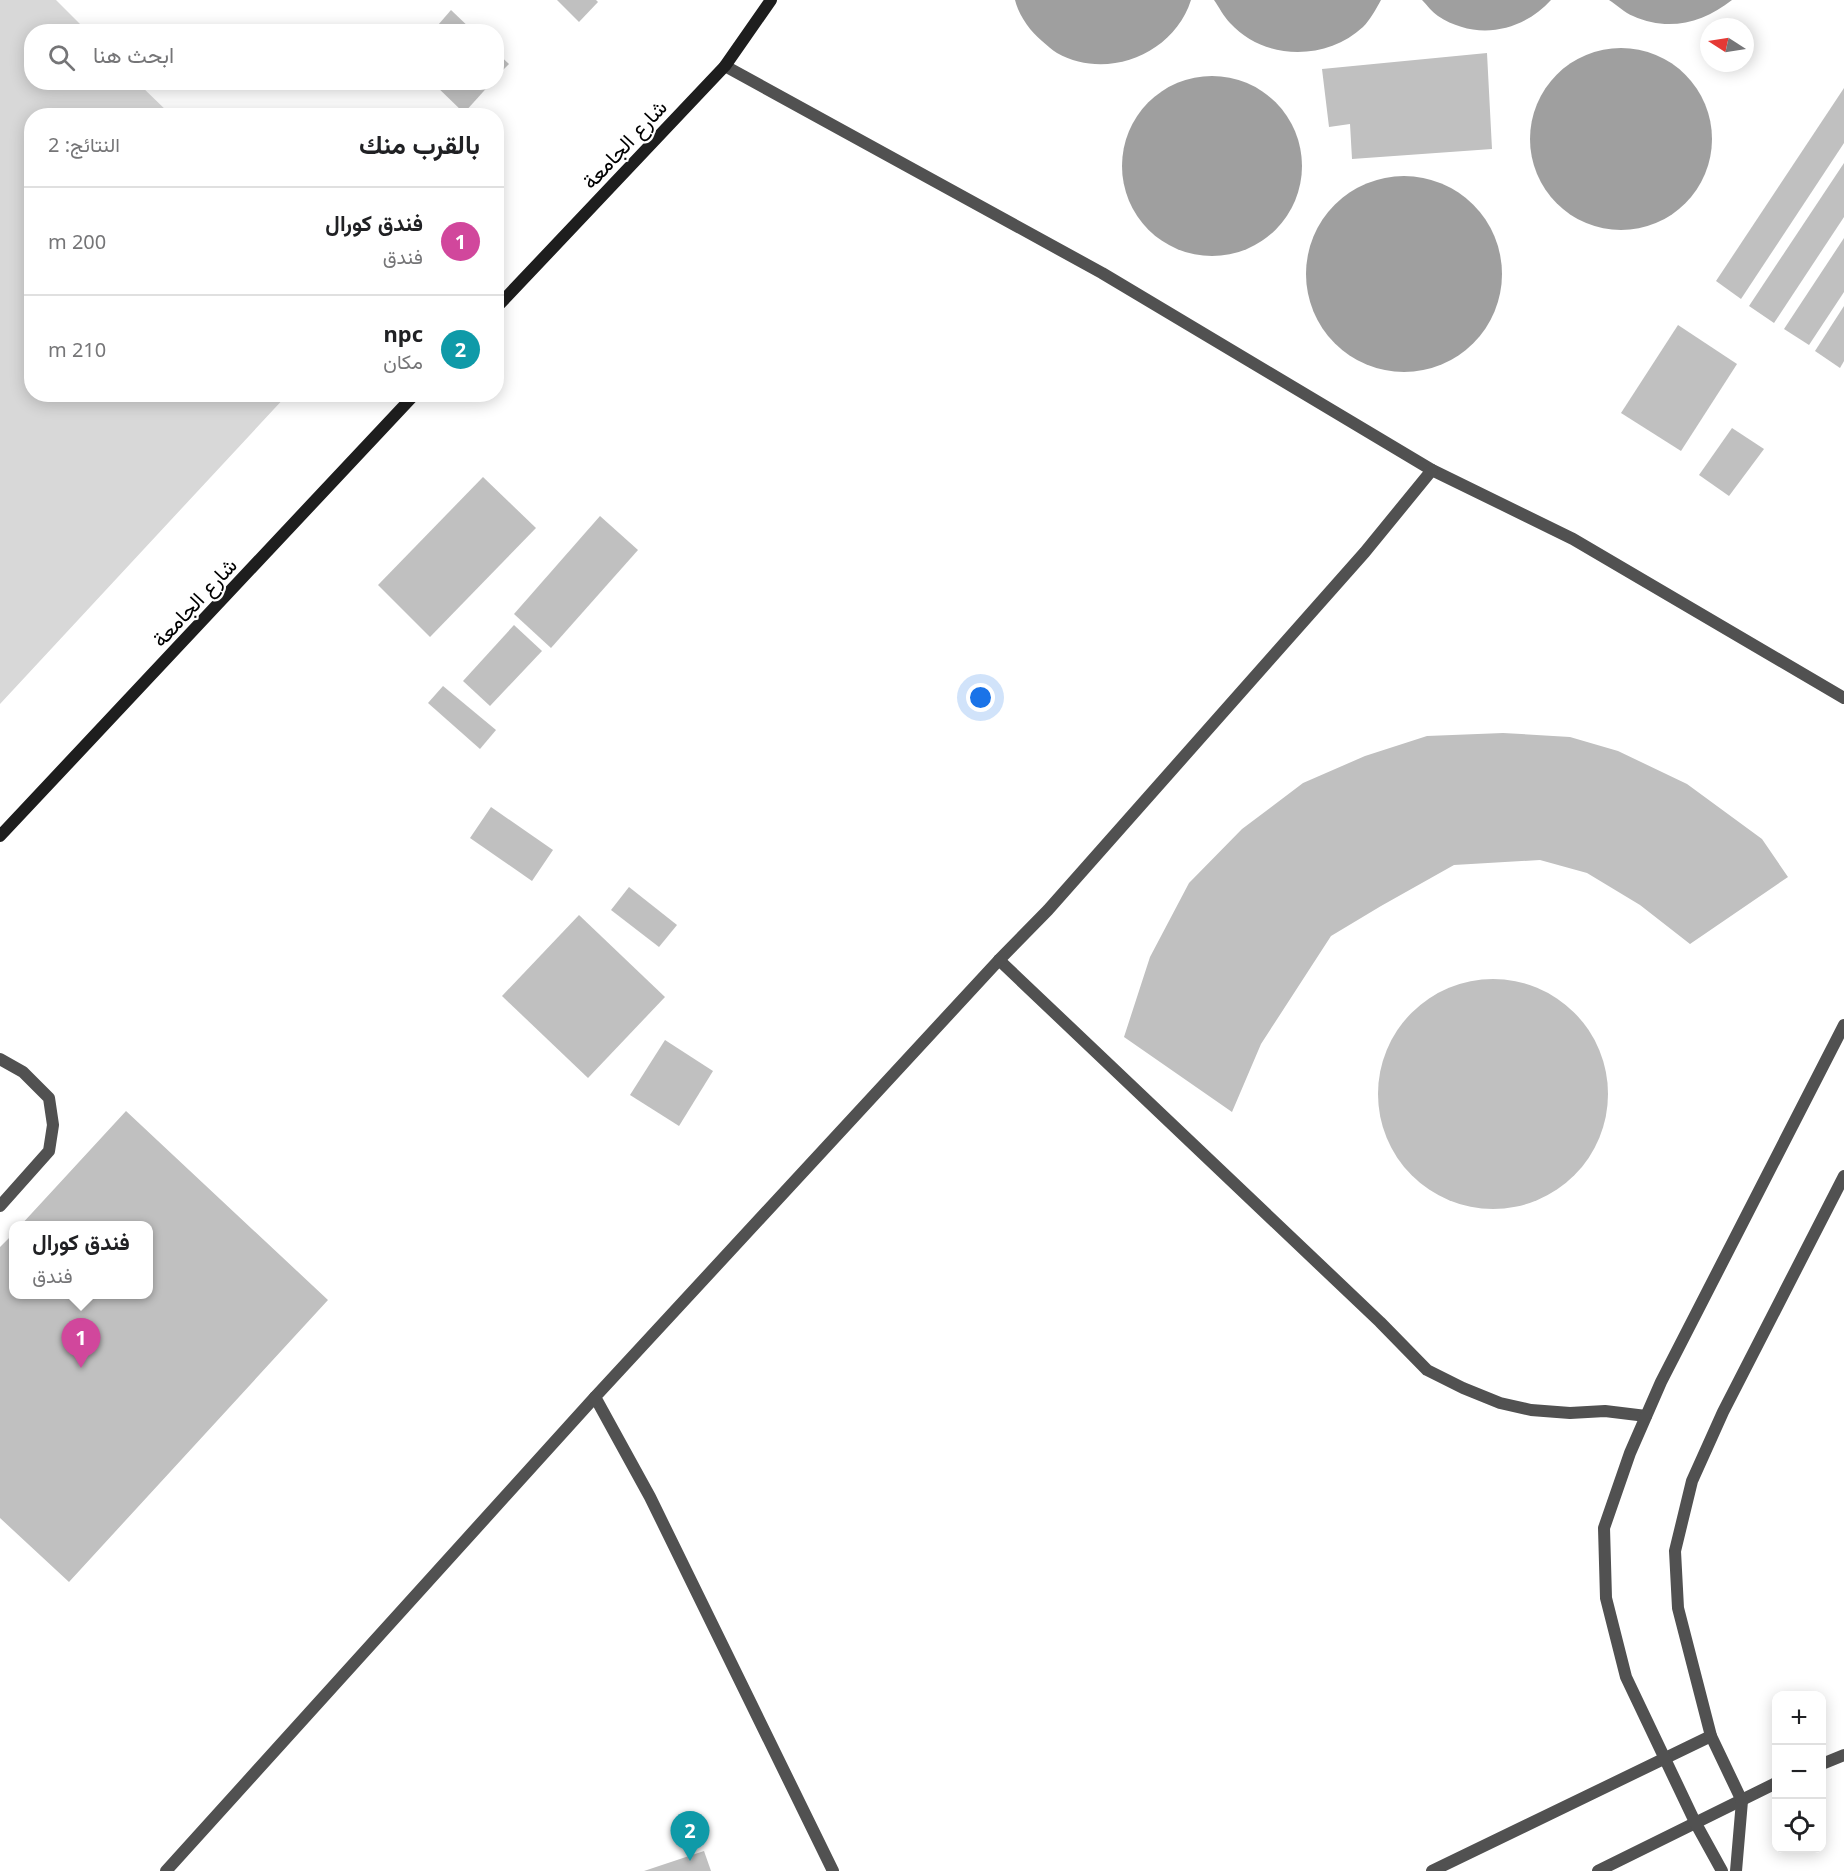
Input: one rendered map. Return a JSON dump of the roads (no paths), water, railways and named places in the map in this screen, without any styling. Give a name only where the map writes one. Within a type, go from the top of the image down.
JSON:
[{"type":"main road","name":"شارع الجامعة","points":[[504,300],[725,66],[771,0]]},
{"type":"main road","name":"شارع الجامعة","points":[[0,836],[408,402]]},
{"type":"street","points":[[725,66],[1102,273],[1432,470],[1573,539],[1844,698]]},
{"type":"street","points":[[166,1871],[595,1397],[999,960],[1048,910],[1365,552],[1432,470]]},
{"type":"street","points":[[999,960],[1380,1322],[1427,1370],[1463,1388],[1510,1405],[1560,1412],[1605,1411],[1646,1416]]},
{"type":"street","points":[[1722,1871],[1663,1758],[1626,1677],[1606,1598],[1604,1528],[1630,1453],[1661,1382],[1844,1025]]},
{"type":"street","points":[[0,1059],[23,1072],[49,1098],[52,1125],[50,1151],[0,1206]]},
{"type":"street","points":[[1736,1871],[1742,1801],[1711,1736],[1678,1608],[1675,1551],[1692,1481],[1724,1412],[1844,1176]]},
{"type":"street","points":[[595,1397],[650,1497],[833,1871]]},
{"type":"street","points":[[1431,1871],[1711,1736]]},
{"type":"street","points":[[1826,1762],[1844,1755]]},
{"type":"street","points":[[1598,1871],[1772,1785]]},
{"type":"place","name":"فندق كورال","points":[[81,1368]]},
{"type":"place","name":"npc","points":[[690,1861]]}]
